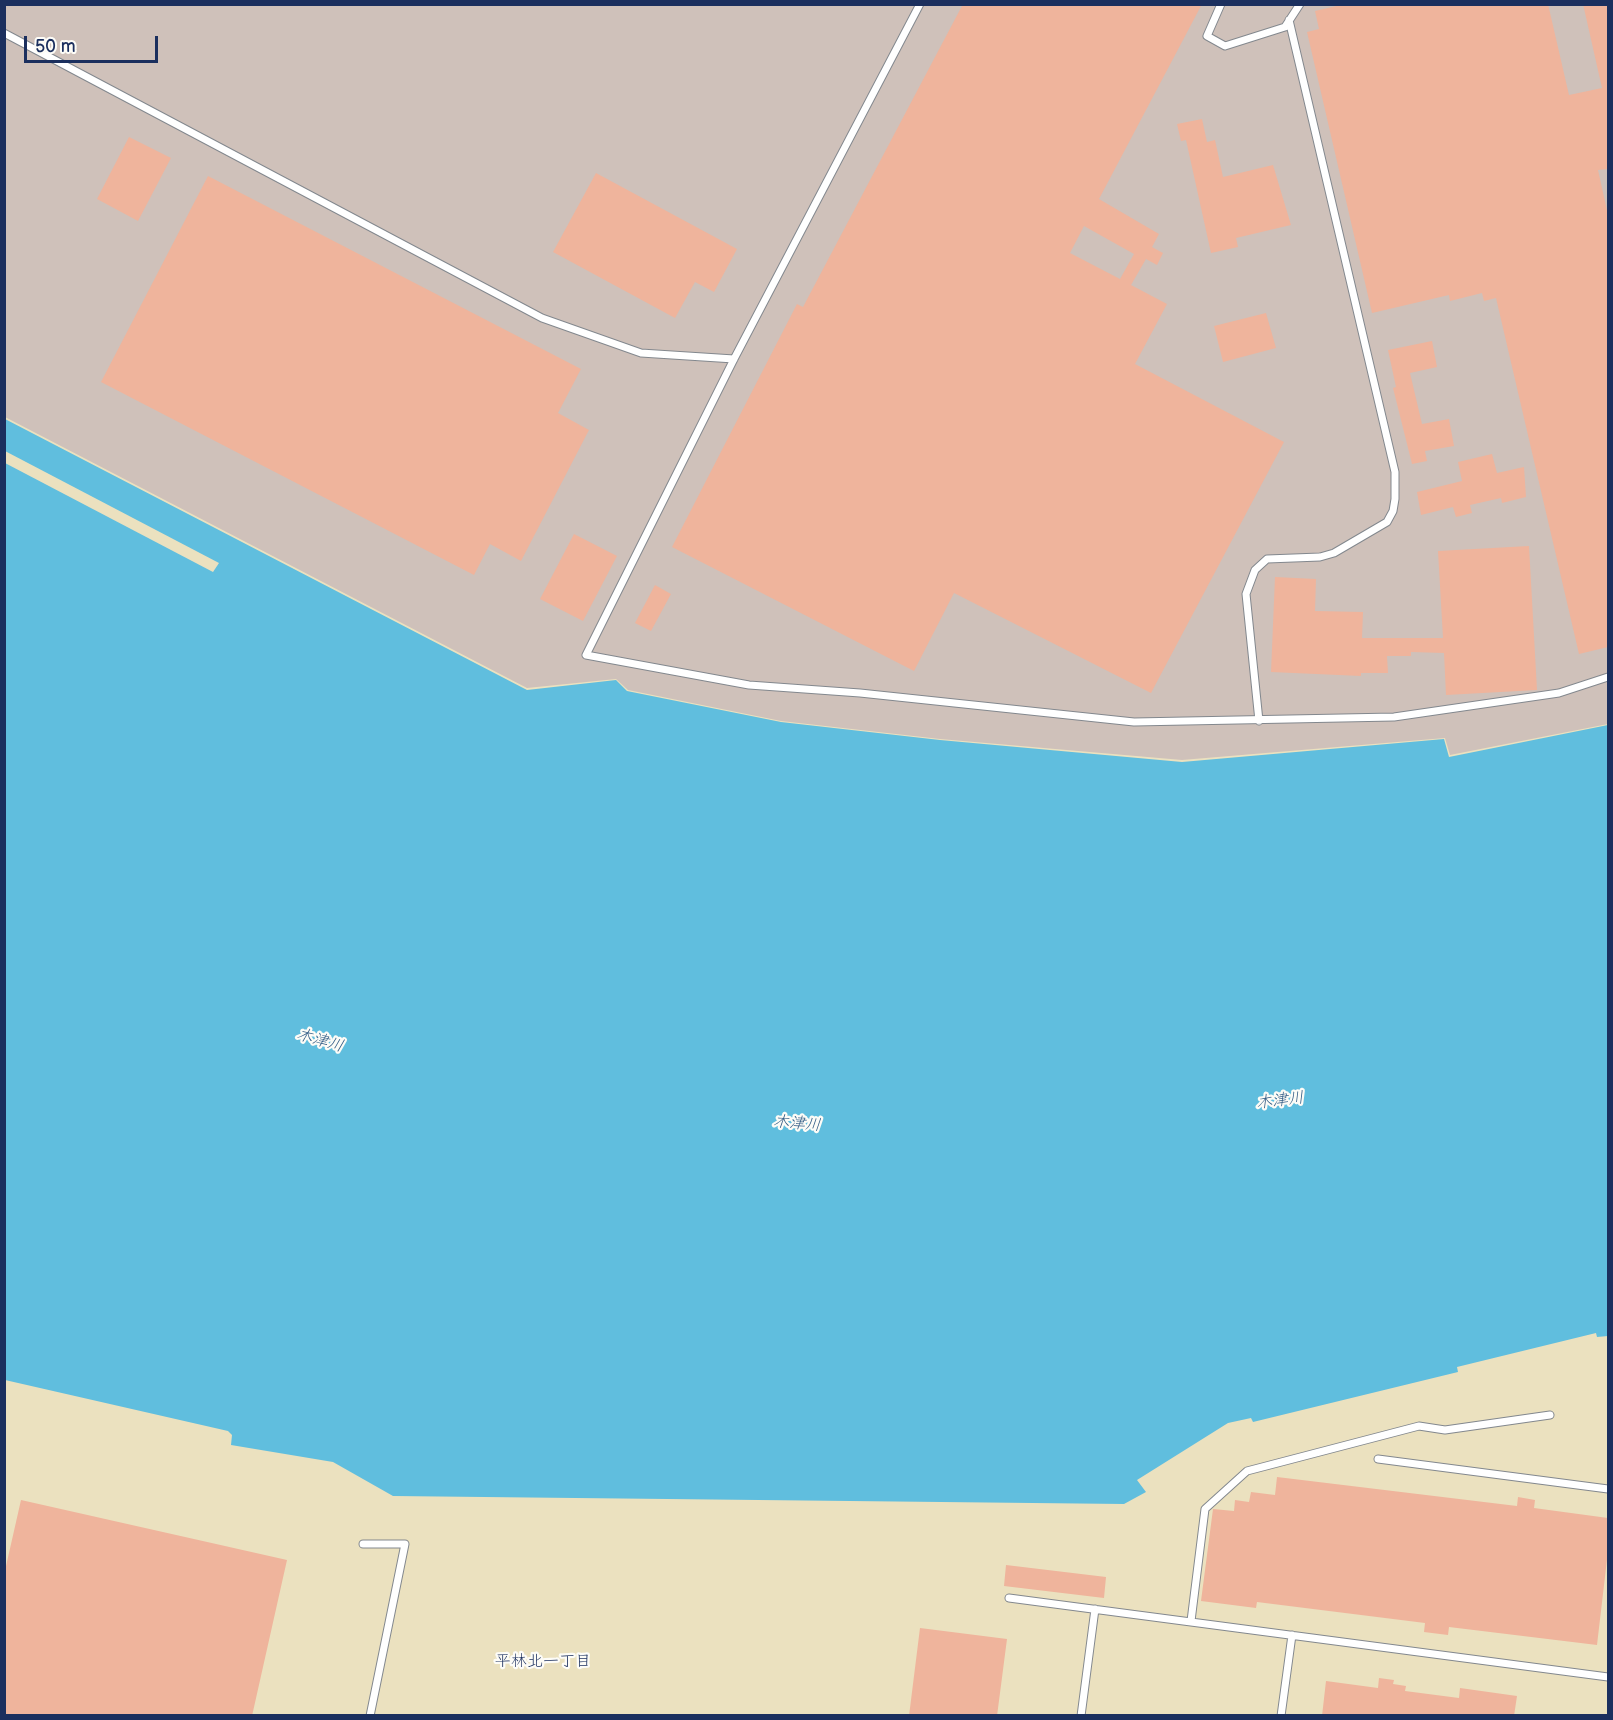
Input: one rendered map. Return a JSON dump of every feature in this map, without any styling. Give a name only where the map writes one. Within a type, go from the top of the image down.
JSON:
[{"type":"lane","points":[[920,4],[734,360],[586,655],[749,685],[860,693],[1134,722],[1259,722],[1394,717],[1559,693],[1608,677]]},
{"type":"lane","points":[[1221,4],[1207,36],[1225,46],[1285,27],[1300,4]]},
{"type":"lane","points":[[1259,722],[1246,594],[1255,570],[1267,559],[1320,557],[1334,553],[1387,522],[1393,511],[1395,499],[1395,472],[1289,20]]},
{"type":"lane","points":[[4,33],[542,318],[641,353],[734,360]]},
{"type":"lane","points":[[1191,1621],[1205,1509],[1247,1471],[1419,1426],[1445,1430],[1550,1415]]},
{"type":"lane","points":[[1378,1459],[1608,1489]]},
{"type":"lane","points":[[363,1545],[405,1545],[369,1716]]},
{"type":"lane","points":[[1009,1598],[1608,1677]]},
{"type":"lane","points":[[1081,1716],[1095,1609]]},
{"type":"lane","points":[[1281,1716],[1292,1635]]},
{"type":"shaded area","points":[[4,5],[1608,5],[1608,724],[1450,755],[1445,738],[1182,760],[940,739],[781,721],[628,690],[616,679],[527,688],[5,417]]},
{"type":"water","name":"木津川","points":[[5,419],[527,690],[616,680],[627,691],[781,722],[940,740],[1182,762],[1444,739],[1449,757],[1608,725],[1608,1336],[1597,1337],[1596,1333],[1457,1367],[1458,1372],[1253,1422],[1251,1418],[1228,1423],[1137,1480],[1146,1492],[1124,1504],[393,1496],[333,1462],[231,1445],[232,1435],[228,1431],[5,1380]]},
{"type":"pier","points":[[5,451],[219,563],[213,572],[5,463]]},
{"type":"building","points":[[963,4],[1202,4],[1099,199],[1159,234],[1152,247],[1163,253],[1157,265],[1146,259],[1131,285],[1167,304],[1135,364],[1284,442],[1151,693],[954,593],[914,671],[672,547],[797,304],[803,307]],"holes":[[[1084,226],[1134,254],[1120,279],[1070,253]]]},
{"type":"building","points":[[1345,4],[1548,4],[1569,95],[1602,88],[1583,4],[1608,4],[1608,169],[1598,170],[1608,215],[1608,647],[1579,654],[1496,298],[1484,301],[1482,293],[1450,301],[1449,295],[1372,313],[1307,32],[1319,29],[1315,11]]},
{"type":"building","points":[[1202,119],[1207,142],[1215,140],[1223,177],[1273,165],[1291,225],[1236,238],[1238,247],[1211,253],[1186,140],[1181,141],[1177,124]]},
{"type":"building","points":[[129,137],[171,158],[138,221],[97,199]]},
{"type":"building","points":[[596,173],[737,249],[714,292],[695,282],[675,318],[553,252]]},
{"type":"building","points":[[208,176],[581,369],[558,413],[589,430],[521,561],[490,544],[474,575],[101,382]]},
{"type":"building","points":[[1266,313],[1276,348],[1223,362],[1214,326]]},
{"type":"building","points":[[1432,341],[1437,367],[1410,373],[1422,424],[1449,419],[1454,446],[1425,451],[1427,461],[1412,464],[1393,388],[1396,387],[1388,350]]},
{"type":"building","points":[[1492,454],[1497,473],[1524,467],[1526,497],[1502,503],[1501,498],[1470,505],[1472,513],[1456,517],[1453,507],[1421,515],[1417,492],[1462,481],[1458,462]]},
{"type":"building","points":[[574,534],[617,556],[583,621],[540,599]]},
{"type":"building","points":[[1529,546],[1537,690],[1446,695],[1444,653],[1411,652],[1411,656],[1387,656],[1388,673],[1361,673],[1361,676],[1271,672],[1275,577],[1316,579],[1315,611],[1363,612],[1362,638],[1443,638],[1438,551]]},
{"type":"building","points":[[655,585],[671,594],[651,631],[635,623]]},
{"type":"building","points":[[1277,1477],[1517,1506],[1518,1497],[1535,1500],[1534,1508],[1608,1518],[1608,1551],[1597,1645],[1449,1627],[1448,1635],[1424,1632],[1425,1623],[1257,1602],[1256,1608],[1201,1601],[1213,1509],[1234,1511],[1235,1500],[1249,1502],[1251,1492],[1275,1495]]},
{"type":"building","points":[[21,1500],[287,1560],[252,1716],[4,1716],[4,1575]]},
{"type":"building","points":[[1006,1565],[1106,1577],[1104,1598],[1004,1586]]},
{"type":"building","points":[[920,1628],[1007,1639],[997,1716],[909,1716]]},
{"type":"building","points":[[1379,1678],[1394,1680],[1393,1684],[1406,1686],[1405,1691],[1459,1698],[1460,1688],[1517,1696],[1514,1716],[1322,1716],[1326,1681],[1378,1688]]},
{"type":"district","name":"平林北一丁目","points":[[543,1662]]}]
